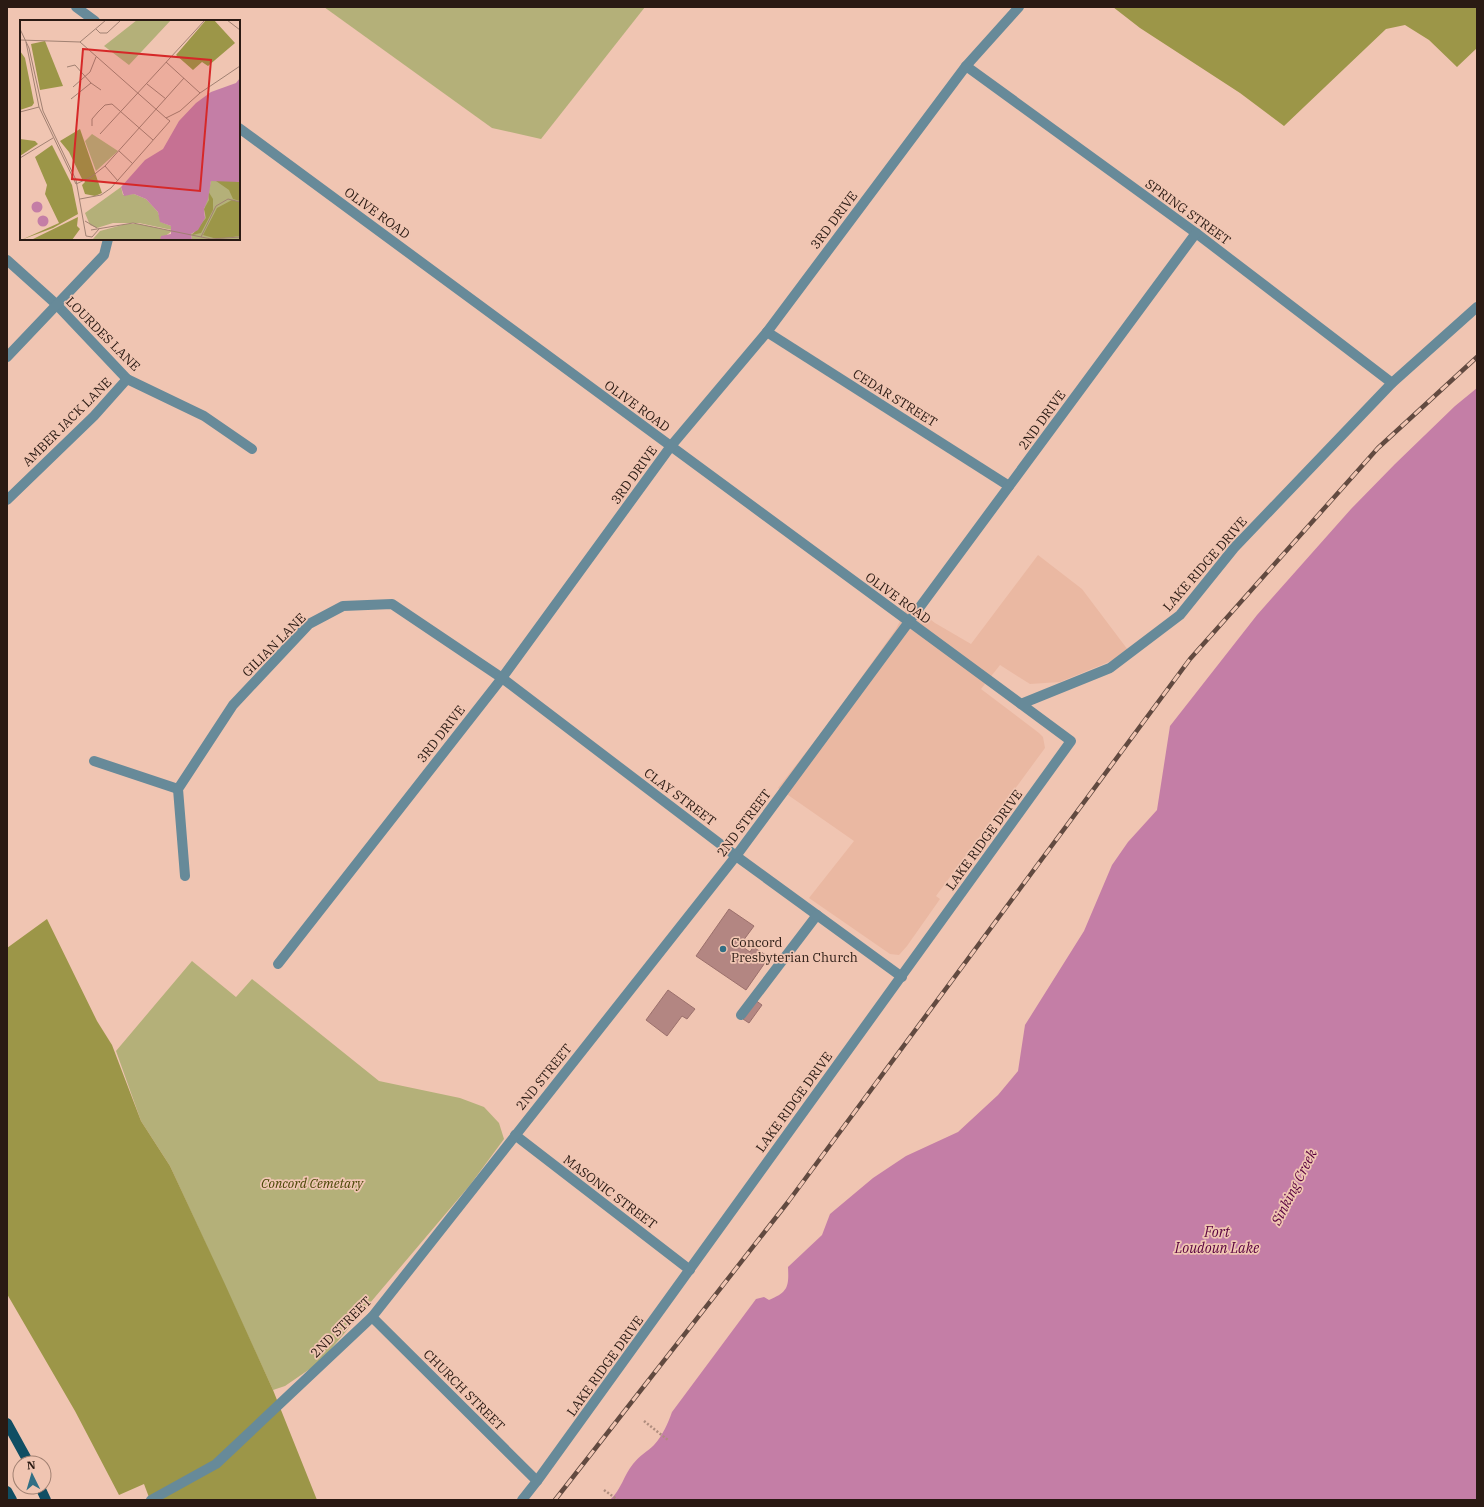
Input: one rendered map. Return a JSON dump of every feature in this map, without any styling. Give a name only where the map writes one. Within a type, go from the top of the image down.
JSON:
[{"type":"main road","points":[[7,1423],[25,1455]]},
{"type":"main road","points":[[7,1490],[12,1500]]},
{"type":"street","points":[[76,7],[94,20]]},
{"type":"street","name":"3RD DRIVE","points":[[278,964],[502,678],[671,446],[767,332],[966,66],[1019,7]]},
{"type":"street","name":"SPRING STREET","points":[[966,66],[1196,233],[1392,383]]},
{"type":"street","name":"OLIVE ROAD","points":[[240,129],[1021,704]]},
{"type":"street","name":"2ND DRIVE","points":[[909,622],[1196,233]]},
{"type":"street","points":[[7,357],[104,255],[108,240]]},
{"type":"street","name":"LOURDES LANE","points":[[7,260],[56,304],[128,379],[204,416],[252,450]]},
{"type":"street","name":"LAKE RIDGE DRIVE","points":[[1021,704],[1110,668],[1180,615],[1234,548],[1392,383],[1477,307]]},
{"type":"street","name":"CEDAR STREET","points":[[767,332],[1009,486]]},
{"type":"street","name":"AMBER JACK LANE","points":[[7,500],[94,416],[128,379]]},
{"type":"street","name":"GILIAN LANE","points":[[178,790],[233,705],[310,624],[343,606],[392,604],[502,678]]},
{"type":"street","name":"2ND STREET","points":[[151,1500],[216,1464],[372,1317],[736,856],[909,622]]},
{"type":"street","name":"CLAY STREET","points":[[502,678],[736,856],[902,977]]},
{"type":"street","name":"LAKE RIDGE DRIVE","points":[[522,1500],[690,1270],[782,1139],[902,977],[1071,741],[1021,704]]},
{"type":"street","points":[[94,761],[178,790],[185,876]]},
{"type":"street","points":[[741,1015],[817,915]]},
{"type":"street","name":"MASONIC STREET","points":[[515,1135],[690,1270]]},
{"type":"street","name":"CHURCH STREET","points":[[372,1317],[537,1481]]},
{"type":"path","points":[[644,1421],[668,1440]]},
{"type":"path","points":[[604,1490],[618,1500]]},
{"type":"shaded area","points":[[1113,7],[1477,7],[1477,48],[1457,67],[1429,40],[1405,25],[1386,29],[1284,126],[1240,93],[1140,28]]},
{"type":"shaded area","points":[[1038,555],[1082,589],[1128,650],[1111,661],[1060,682],[1030,684],[1000,665],[981,689],[1039,733],[1043,737],[1045,748],[936,896],[940,899],[907,946],[899,955],[890,954],[809,898],[854,841],[778,788],[825,728],[896,629],[909,603],[935,623],[971,644]]},
{"type":"shaded area","points":[[47,919],[97,1021],[112,1045],[141,1121],[170,1166],[224,1282],[273,1390],[317,1500],[150,1500],[144,1484],[119,1495],[75,1411],[7,1294],[7,948]]},
{"type":"green space","points":[[324,7],[645,7],[541,139],[492,128]]},
{"type":"green space","name":"Concord Cemetary","points":[[192,961],[236,997],[252,979],[379,1081],[460,1098],[484,1107],[499,1123],[504,1139],[470,1185],[320,1362],[285,1386],[273,1390],[170,1166],[141,1121],[116,1051]]},
{"type":"water","name":"Fort Loudoun Lake","points":[[1477,388],[1477,1500],[610,1500],[617,1492],[633,1464],[654,1445],[660,1437],[672,1412],[756,1299],[764,1297],[769,1300],[784,1291],[788,1279],[788,1267],[822,1235],[830,1214],[873,1178],[906,1156],[958,1132],[998,1095],[1018,1071],[1025,1025],[1084,931],[1112,865],[1128,842],[1157,810],[1170,726],[1257,615],[1351,509],[1455,406]]},
{"type":"building","name":"Concord Presbyterian Church","points":[[729,909],[754,926],[740,945],[750,952],[753,947],[769,957],[746,990],[696,956]]},
{"type":"building","points":[[668,990],[695,1009],[687,1019],[682,1016],[667,1036],[646,1020]]},
{"type":"building","points":[[755,1000],[762,1005],[749,1023],[743,1019]]},
{"type":"railway","points":[[555,1500],[788,1202],[1190,659],[1378,448],[1477,357]]},
{"type":"place","name":"Concord Presbyterian Church","points":[[723,949]]},
{"type":"water label","name":"Sinking Creek","points":[[1294,1187]]}]
